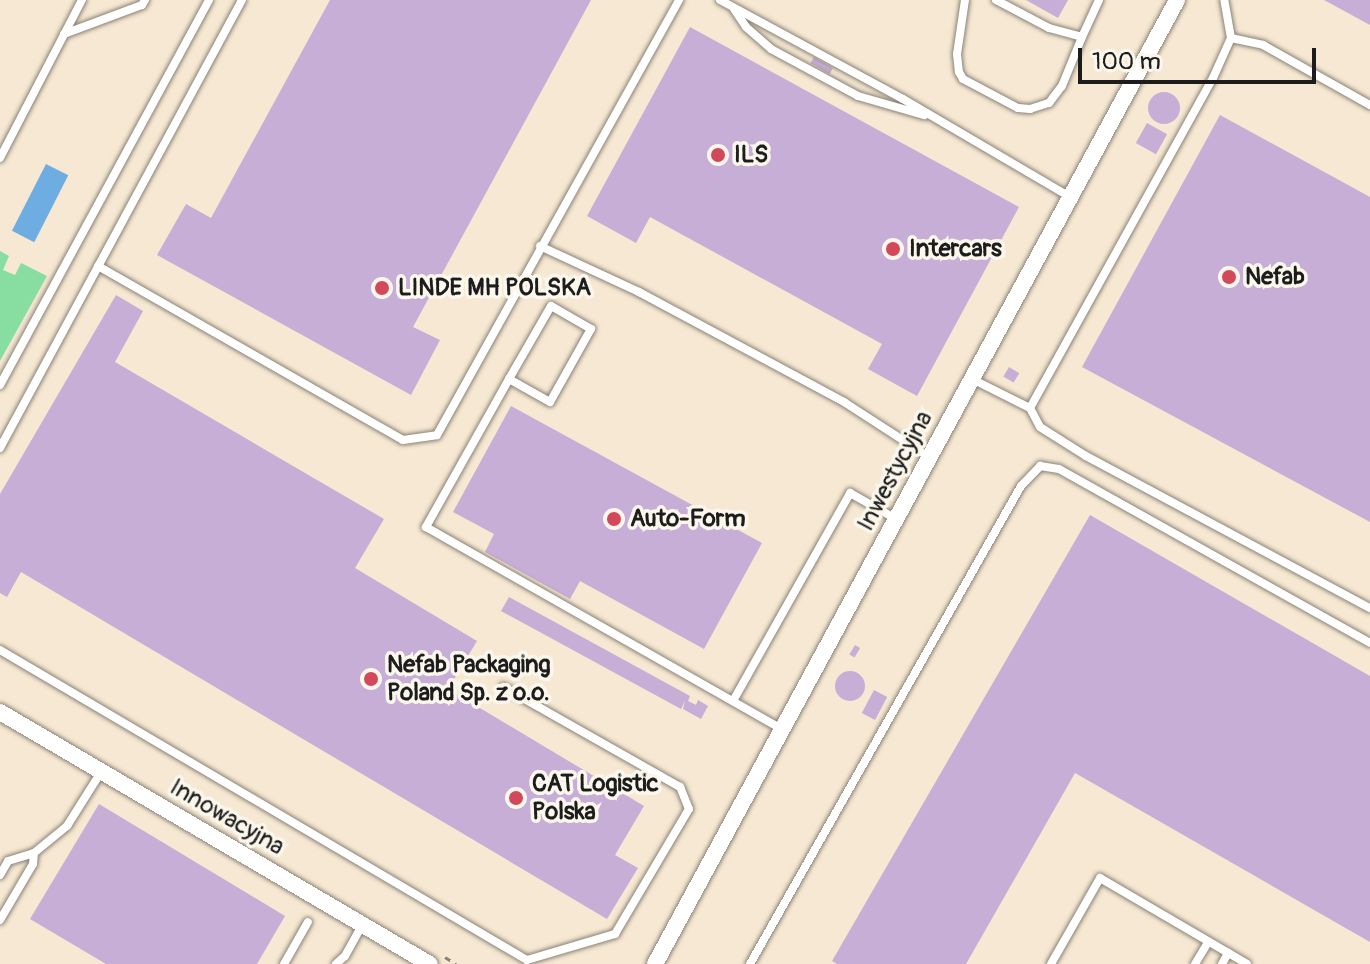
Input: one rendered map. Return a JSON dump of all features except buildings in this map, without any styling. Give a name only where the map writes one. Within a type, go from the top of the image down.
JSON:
[{"type":"street","name":"Inwestycyjna","points":[[655,964],[1177,0]]},
{"type":"street","name":"Innowacyjna","points":[[0,712],[429,964]]},
{"type":"lane","points":[[0,158],[82,0]]},
{"type":"lane","points":[[64,34],[131,10],[145,0]]},
{"type":"lane","points":[[0,385],[209,0]]},
{"type":"lane","points":[[0,448],[242,0]]},
{"type":"lane","points":[[98,266],[403,440],[437,435],[679,0]]},
{"type":"lane","points":[[720,0],[1070,197]]},
{"type":"lane","points":[[965,0],[957,54],[963,79],[1018,108],[1030,109],[1049,103],[1062,86],[1099,0]]},
{"type":"lane","points":[[996,0],[1049,28],[1082,37]]},
{"type":"lane","points":[[1030,408],[1213,78],[1231,38],[1224,0]]},
{"type":"lane","points":[[731,6],[746,27],[771,49],[858,96],[936,119]]},
{"type":"lane","points":[[1231,38],[1263,45],[1370,105]]},
{"type":"lane","points":[[540,246],[639,292],[844,402],[930,458]]},
{"type":"lane","points":[[509,379],[550,402],[591,329],[551,306],[509,379],[426,527],[783,730]]},
{"type":"lane","points":[[972,379],[1030,408],[1040,427],[1086,456],[1370,608]]},
{"type":"lane","points":[[750,964],[1021,486],[1040,466],[1059,469],[1370,643]]},
{"type":"lane","points":[[733,701],[850,493],[897,519]]},
{"type":"lane","points":[[0,650],[527,960],[615,934],[689,809],[680,787],[503,687]]},
{"type":"lane","points":[[0,875],[8,861],[34,853],[67,826],[101,772]]},
{"type":"lane","points":[[0,920],[33,864],[34,853]]},
{"type":"lane","points":[[1051,964],[1100,878],[1247,964]]},
{"type":"lane","points":[[284,964],[308,922]]},
{"type":"lane","points":[[336,964],[347,960],[362,924]]},
{"type":"lane","points":[[1195,964],[1208,942]]},
{"type":"lane","points":[[1222,964],[1228,953]]},
{"type":"green space","points":[[0,251],[9,256],[3,270],[15,275],[21,263],[47,276],[0,361]]},
{"type":"water","points":[[46,164],[68,175],[34,242],[12,231]]},
{"type":"place","name":"ILS","points":[[718,155]]},
{"type":"place","name":"Intercars","points":[[893,249]]},
{"type":"place","name":"Nefab","points":[[1229,277]]},
{"type":"place","name":"LINDE MH POLSKA","points":[[382,288]]},
{"type":"place","name":"Auto-Form","points":[[614,519]]},
{"type":"place","name":"Nefab Packaging Poland Sp. z o.o.","points":[[371,679]]},
{"type":"place","name":"CAT Logistic Polska","points":[[516,798]]}]
